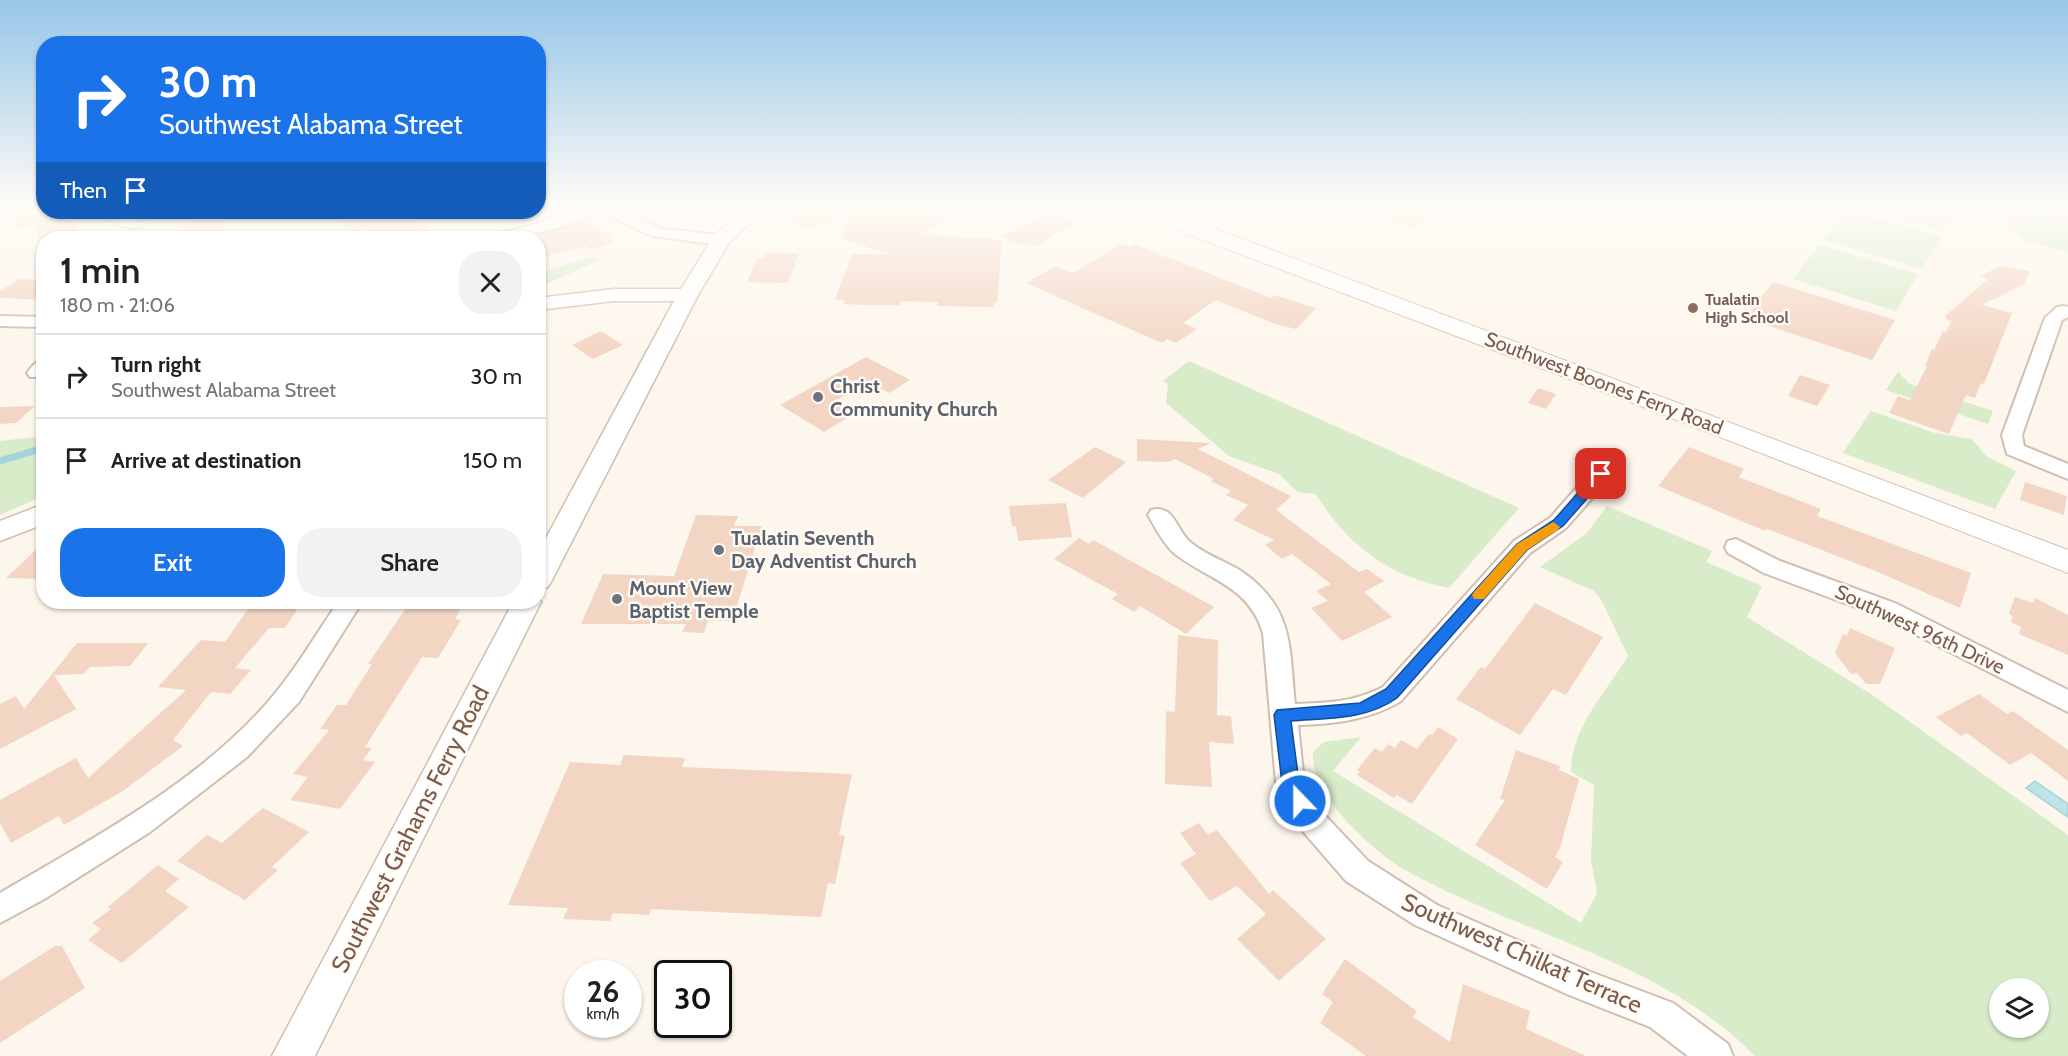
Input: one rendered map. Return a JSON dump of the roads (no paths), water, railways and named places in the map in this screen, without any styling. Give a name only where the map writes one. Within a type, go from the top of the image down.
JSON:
[{"type":"main road","name":"Southwest Boones Ferry Road","points":[[1271,257],[1656,402],[2068,562]]},
{"type":"street","points":[[546,565],[688,295],[711,257]]},
{"type":"street","points":[[546,303],[614,295],[688,295]]},
{"type":"street","points":[[2065,311],[2054,318],[2012,435],[2014,449],[2068,472]]},
{"type":"street","points":[[0,321],[36,322]]},
{"type":"street","points":[[1282,715],[1360,709],[1377,704],[1392,694],[1522,547],[1558,523],[1601,474]]},
{"type":"street","name":"Southwest Chilkat Terrace","points":[[1159,515],[1181,547],[1232,577],[1257,597],[1269,613],[1275,633],[1290,783],[1311,819],[1357,871],[1426,915],[1581,984],[1661,1015],[1716,1056]]},
{"type":"street","points":[[0,532],[36,516]]},
{"type":"street","name":"Southwest 96th Drive","points":[[1736,547],[1772,567],[1888,610],[1979,654],[2068,702]]},
{"type":"street","points":[[0,909],[108,844],[199,783],[268,719],[345,609]]},
{"type":"street","name":"Southwest Grahams Ferry Road","points":[[293,1056],[524,609]]},
{"type":"water","points":[[2035,781],[2068,804],[2068,817],[2026,788]]},
{"type":"waterway","points":[[0,461],[36,450]]},
{"type":"place","name":"Tualatin High School","points":[[1693,308]]},
{"type":"place","name":"Christ Community Church","points":[[818,397]]},
{"type":"place","name":"Tualatin Seventh Day Adventist Church","points":[[719,550]]},
{"type":"place","name":"Mount View Baptist Temple","points":[[617,599]]}]
